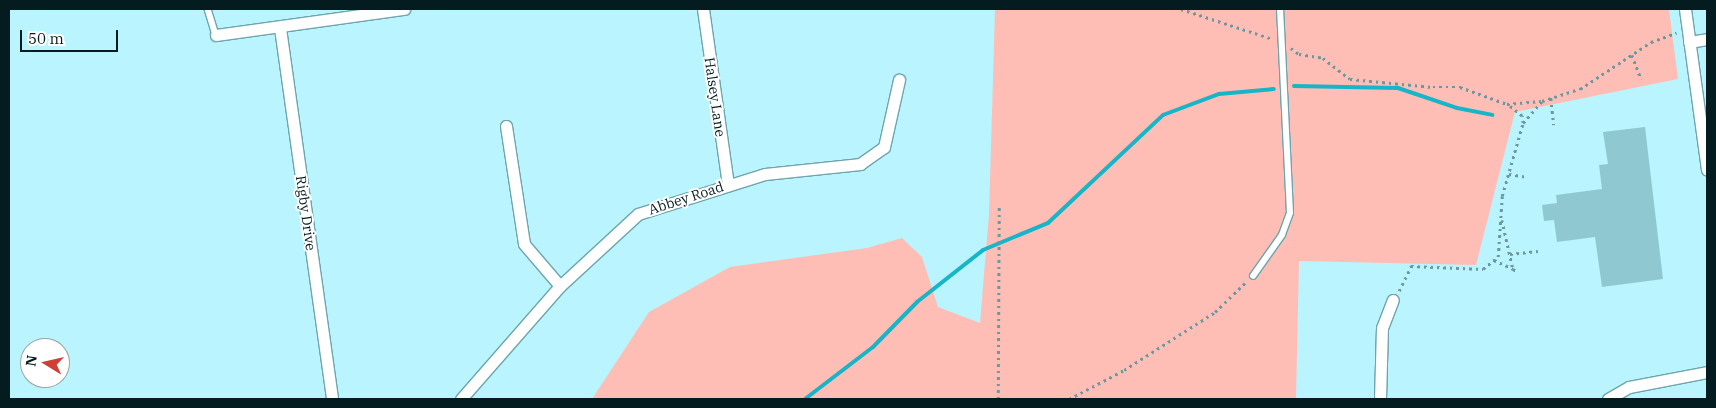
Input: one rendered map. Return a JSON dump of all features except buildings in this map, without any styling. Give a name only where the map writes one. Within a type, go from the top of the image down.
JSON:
[{"type":"street","points":[[216,35],[280,28],[404,9]]},
{"type":"street","name":"Halsey Lane","points":[[703,9],[728,184]]},
{"type":"street","points":[[1685,9],[1707,169]]},
{"type":"street","name":"Rigby Drive","points":[[280,28],[332,399]]},
{"type":"street","points":[[1689,42],[1707,39]]},
{"type":"street","name":"Abbey Road","points":[[460,399],[560,286],[638,214],[728,184],[765,174],[860,164],[884,147],[899,80]]},
{"type":"street","points":[[506,126],[524,244],[560,286]]},
{"type":"street","points":[[1380,399],[1382,328],[1393,300]]},
{"type":"street","points":[[1608,399],[1629,387],[1707,372]]},
{"type":"lane","points":[[208,9],[216,35]]},
{"type":"lane","points":[[1253,276],[1282,235],[1290,213],[1284,43],[1280,9]]},
{"type":"path","points":[[1181,9],[1284,43],[1299,54],[1322,58],[1350,79],[1434,88],[1460,87],[1507,104],[1522,116],[1523,123]]},
{"type":"path","points":[[1507,104],[1542,101],[1580,88],[1651,42],[1688,27]]},
{"type":"path","points":[[1632,55],[1641,80]]},
{"type":"path","points":[[1551,98],[1554,125]]},
{"type":"path","points":[[1393,300],[1411,266],[1483,269],[1498,257],[1501,246],[1502,196],[1508,174],[1523,123],[1542,101]]},
{"type":"path","points":[[1508,174],[1528,177]]},
{"type":"path","points":[[998,399],[1000,205]]},
{"type":"path","points":[[1502,216],[1513,269]]},
{"type":"path","points":[[1510,254],[1538,251]]},
{"type":"path","points":[[1494,260],[1518,272]]},
{"type":"path","points":[[1069,399],[1124,370],[1215,312],[1253,276]]},
{"type":"shaded area","points":[[995,9],[1669,9],[1678,79],[1515,112],[1476,265],[1299,261],[1296,399],[592,399],[649,312],[730,267],[867,248],[902,238],[922,257],[938,307],[980,323],[989,214]]},
{"type":"waterway","points":[[1294,86],[1398,88],[1457,108],[1492,115]]},
{"type":"waterway","points":[[805,399],[873,347],[917,302],[983,250],[1048,223],[1163,115],[1219,94],[1274,89]]}]
